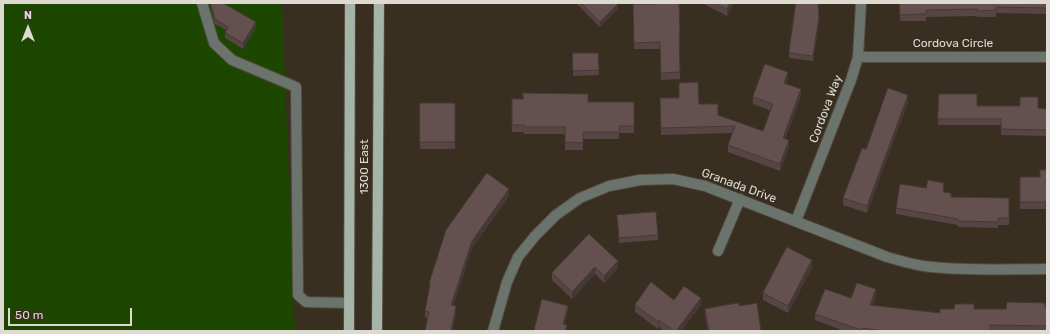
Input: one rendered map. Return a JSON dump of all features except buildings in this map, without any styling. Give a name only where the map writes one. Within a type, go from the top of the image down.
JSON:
[{"type":"main road","name":"1300 East","points":[[349,331],[350,3]]},
{"type":"main road","name":"1300 East","points":[[377,331],[379,3]]},
{"type":"street","points":[[202,3],[214,43],[232,60],[296,87],[298,295],[306,302],[349,303]]},
{"type":"street","name":"Cordova Way","points":[[796,221],[851,80],[858,57],[861,3]]},
{"type":"street","name":"Cordova Circle","points":[[858,57],[1047,57]]},
{"type":"street","name":"Granada Drive","points":[[493,331],[507,282],[518,257],[535,236],[556,215],[580,198],[609,186],[640,180],[673,179],[705,186],[887,257],[909,263],[955,269],[1047,269]]},
{"type":"street","points":[[718,251],[740,199]]},
{"type":"green space","points":[[3,3],[282,3],[295,331],[3,331]]}]
